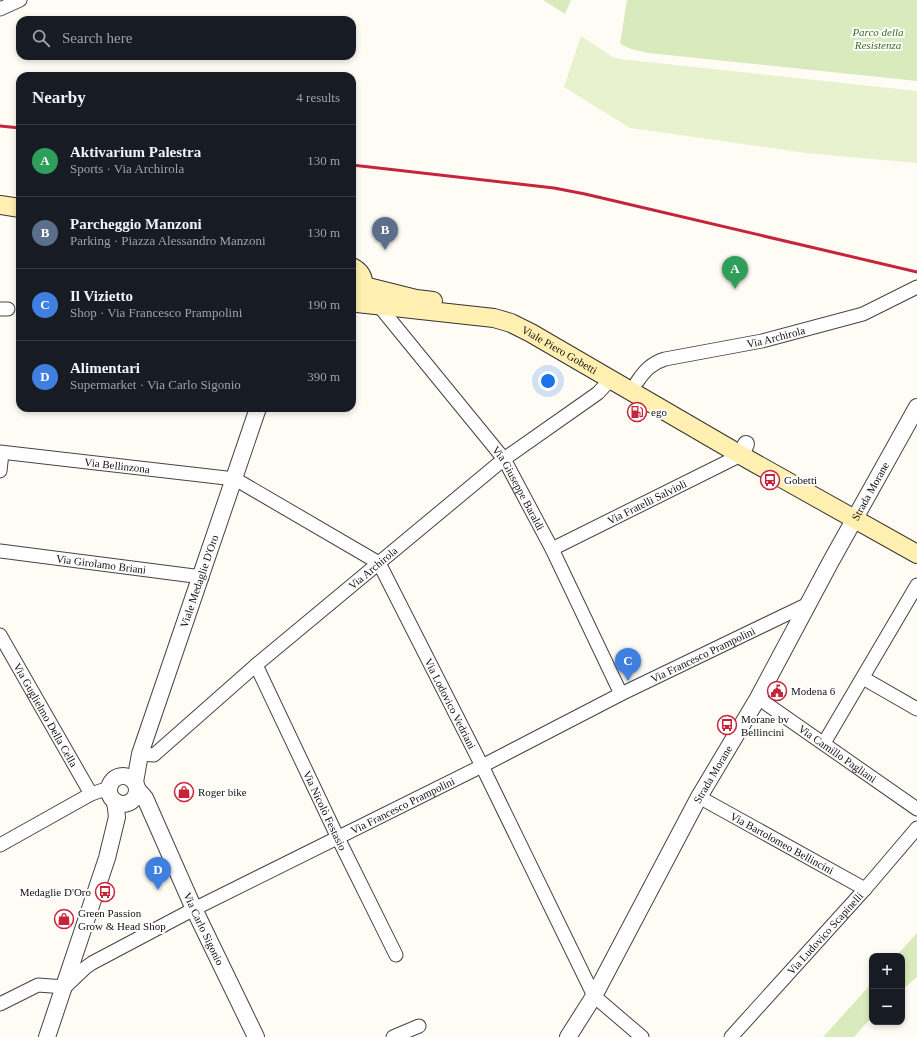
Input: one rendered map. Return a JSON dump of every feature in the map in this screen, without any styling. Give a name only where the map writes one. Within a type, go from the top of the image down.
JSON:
[{"type":"main road","points":[[0,205],[16,207]]},
{"type":"main road","points":[[356,270],[361,274],[364,286],[362,295],[356,304]]},
{"type":"main road","name":"Viale Piero Gobetti","points":[[364,286],[416,299],[491,307],[513,314],[637,382],[744,450]]},
{"type":"main road","name":"Viale Piero Gobetti","points":[[356,305],[494,318],[511,323],[610,380],[744,450],[858,515]]},
{"type":"main road","points":[[858,515],[917,541]]},
{"type":"main road","points":[[858,515],[917,554]]},
{"type":"street","points":[[0,9],[20,0]]},
{"type":"street","name":"Via Archirola","points":[[637,382],[649,366],[660,360],[762,341],[863,314],[917,287]]},
{"type":"street","name":"Via Giuseppe Baraldi","points":[[379,306],[504,459],[552,548],[621,694]]},
{"type":"street","name":"Via Archirola","points":[[140,754],[154,755],[256,665],[504,459],[598,393],[610,380]]},
{"type":"street","name":"Strada Morane","points":[[568,1037],[594,996],[699,797],[758,698],[830,563],[917,407]]},
{"type":"street","name":"Viale Medaglie D'Oro","points":[[47,1037],[108,858],[124,795],[140,754],[202,577],[257,412]]},
{"type":"street","name":"Via Fratelli Salvioli","points":[[552,548],[744,450]]},
{"type":"street","points":[[0,470],[1,453]]},
{"type":"street","name":"Via Bellinzona","points":[[1,453],[235,479]]},
{"type":"street","points":[[235,479],[379,563]]},
{"type":"street","name":"Via Girolamo Briani","points":[[0,552],[202,577]]},
{"type":"street","name":"Via Lodovico Vedriani","points":[[379,563],[482,766],[594,996]]},
{"type":"street","points":[[824,743],[917,585]]},
{"type":"street","name":"Via Francesco Prampolini","points":[[65,986],[88,966],[194,909],[482,766],[621,694],[810,603]]},
{"type":"street","name":"Via Guglielmo Della Cella","points":[[0,635],[91,794]]},
{"type":"street","name":"Via Nicolò Festasio","points":[[256,665],[338,838],[396,955]]},
{"type":"street","points":[[863,678],[917,709]]},
{"type":"street","name":"Via Camillo Pagliani","points":[[758,698],[917,809]]},
{"type":"street","points":[[0,845],[91,794],[124,795]]},
{"type":"street","name":"Via Carlo Sigonio","points":[[124,795],[145,798],[194,909],[256,1037]]},
{"type":"street","name":"Via Bartolomeo Bellincini","points":[[699,797],[865,888]]},
{"type":"street","name":"Via Ludovico Scapinelli","points":[[731,1037],[917,828]]},
{"type":"street","points":[[0,1004],[38,985],[65,986]]},
{"type":"street","points":[[594,996],[642,1037]]},
{"type":"street","points":[[393,1037],[419,1026]]},
{"type":"green space","points":[[543,0],[571,0],[565,14]]},
{"type":"green space","name":"Parco della Resistenza","points":[[627,0],[917,0],[917,81],[648,53],[631,49],[620,44]]},
{"type":"green space","points":[[581,36],[613,57],[620,59],[917,91],[917,163],[806,153],[630,128],[564,87]]},
{"type":"green space","points":[[917,933],[917,977],[905,987],[905,953],[899,953]]},
{"type":"green space","points":[[869,986],[869,1020],[854,1037],[823,1037]]},
{"type":"railway","points":[[0,126],[16,128]]},
{"type":"railway","points":[[356,165],[554,188],[917,272]]},
{"type":"place","name":"Parcheggio Manzoni","points":[[385,250]]},
{"type":"place","name":"Aktivarium Palestra","points":[[735,289]]},
{"type":"place","name":"ego","points":[[637,412]]},
{"type":"place","name":"Gobetti","points":[[770,480]]},
{"type":"place","name":"Il Vizietto","points":[[628,681]]},
{"type":"place","name":"Modena 6","points":[[777,691]]},
{"type":"place","name":"Morane bv Bellincini","points":[[727,725]]},
{"type":"place","name":"Roger bike","points":[[184,792]]},
{"type":"place","name":"Alimentari","points":[[158,890]]},
{"type":"place","name":"Medaglie D'Oro","points":[[105,892]]},
{"type":"place","name":"Green Passion Grow & Head Shop","points":[[64,919]]}]
